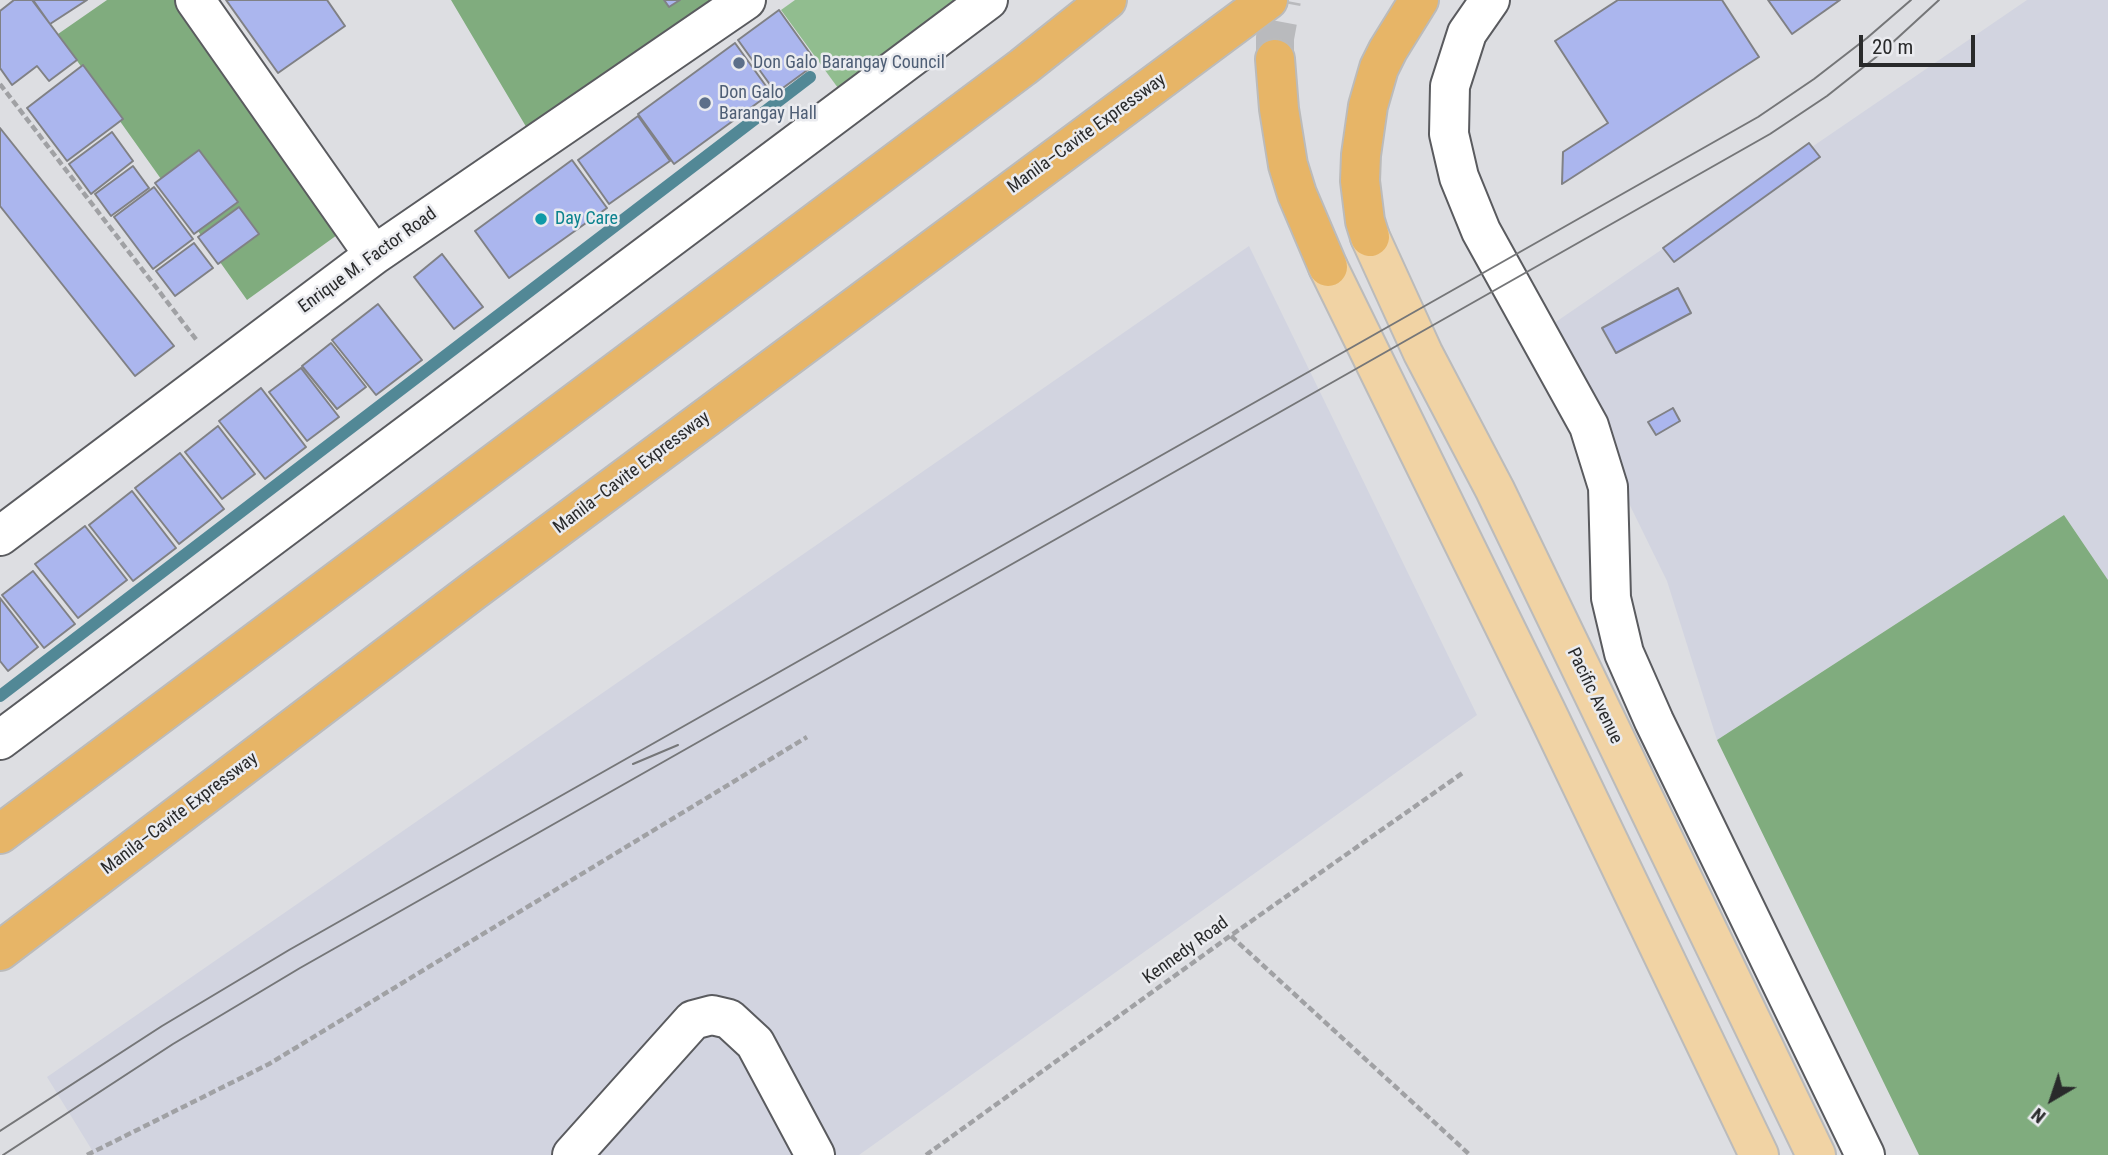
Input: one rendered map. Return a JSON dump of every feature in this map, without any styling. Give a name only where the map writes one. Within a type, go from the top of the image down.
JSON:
[{"type":"highway","points":[[0,834],[1061,38],[1107,0]]},
{"type":"highway","points":[[1370,237],[1364,221],[1360,181],[1368,106],[1379,68],[1419,0]]},
{"type":"highway","name":"Manila–Cavite Expressway","points":[[0,951],[473,591],[1260,6]]},
{"type":"highway","points":[[1275,58],[1279,109],[1288,165],[1297,194],[1328,267]]},
{"type":"main road","name":"Pacific Avenue","points":[[1370,237],[1423,353],[1495,490],[1816,1155]]},
{"type":"main road","points":[[1328,267],[1547,713],[1759,1155]]},
{"type":"street","points":[[195,0],[374,255]]},
{"type":"street","points":[[0,740],[988,0]]},
{"type":"street","points":[[1490,0],[1467,33],[1450,86],[1449,134],[1459,177],[1481,232],[1589,426],[1608,487],[1611,598],[1624,653],[1660,733],[1865,1155]]},
{"type":"street","name":"Enrique M. Factor Road","points":[[0,536],[374,255],[739,2]]},
{"type":"street","points":[[572,1155],[693,1020],[712,1015],[729,1019],[755,1043],[815,1155]]},
{"type":"path","points":[[0,84],[220,370]]},
{"type":"path","points":[[87,1155],[270,1064],[807,737]]},
{"type":"path","name":"Kennedy Road","points":[[926,1155],[1230,936],[1464,772]]},
{"type":"path","points":[[1230,936],[1470,1155]]},
{"type":"shaded area","points":[[2027,0],[2108,0],[2108,580],[2064,515],[1717,740],[1667,581],[1544,330]]},
{"type":"shaded area","points":[[1249,246],[1477,715],[859,1155],[95,1155],[47,1077]]},
{"type":"green space","points":[[107,0],[178,0],[344,230],[247,300],[58,34]]},
{"type":"green space","points":[[451,0],[717,0],[528,130]]},
{"type":"green space","points":[[795,0],[956,0],[838,88],[781,10]]},
{"type":"green space","points":[[2064,515],[2108,580],[2108,1155],[1919,1155],[1717,740]]},
{"type":"building","points":[[14,0],[32,0],[77,60],[49,81],[37,66],[12,85],[0,68],[0,11]]},
{"type":"building","points":[[33,0],[87,0],[50,24]]},
{"type":"building","points":[[226,0],[327,0],[345,26],[278,73]]},
{"type":"building","points":[[664,0],[680,0],[669,7]]},
{"type":"building","points":[[1618,0],[1722,0],[1759,57],[1562,184],[1563,152],[1608,123],[1555,41]]},
{"type":"building","points":[[1768,0],[1840,0],[1792,34]]},
{"type":"building","points":[[779,10],[817,63],[776,93],[738,40]]},
{"type":"building","name":"Don Galo Barangay Hall","points":[[735,43],[771,93],[674,164],[638,114]]},
{"type":"building","points":[[83,65],[123,119],[67,161],[27,108]]},
{"type":"building","points":[[638,116],[670,161],[609,204],[578,160]]},
{"type":"building","points":[[0,128],[174,346],[135,376],[0,206]]},
{"type":"building","points":[[112,132],[133,161],[91,194],[69,164]]},
{"type":"building","points":[[1809,143],[1820,157],[1674,262],[1663,248]]},
{"type":"building","points":[[199,150],[238,202],[194,234],[155,183]]},
{"type":"building","name":"Day Care","points":[[572,160],[607,208],[509,278],[475,231]]},
{"type":"building","points":[[133,166],[149,188],[111,216],[95,194]]},
{"type":"building","points":[[154,187],[193,239],[153,269],[114,217]]},
{"type":"building","points":[[239,207],[259,234],[218,264],[198,237]]},
{"type":"building","points":[[194,243],[213,268],[175,296],[156,271]]},
{"type":"building","points":[[442,254],[483,307],[454,329],[414,277]]},
{"type":"building","points":[[1678,288],[1691,313],[1616,353],[1602,328]]},
{"type":"building","points":[[378,304],[422,360],[376,395],[332,340]]},
{"type":"building","points":[[331,343],[366,387],[337,409],[302,366]]},
{"type":"building","points":[[301,368],[339,417],[307,441],[269,392]]},
{"type":"building","points":[[261,388],[306,447],[265,479],[219,421]]},
{"type":"building","points":[[1673,408],[1680,421],[1656,435],[1648,422]]},
{"type":"building","points":[[218,426],[255,474],[222,499],[185,452]]},
{"type":"building","points":[[180,453],[224,509],[179,544],[135,488]]},
{"type":"building","points":[[132,491],[176,548],[133,581],[89,525]]},
{"type":"building","points":[[85,526],[127,580],[78,618],[35,564]]},
{"type":"building","points":[[33,571],[75,624],[44,648],[2,595]]},
{"type":"building","points":[[0,598],[38,647],[8,671],[0,661]]},
{"type":"waterway","points":[[0,696],[810,77]]},
{"type":"tunnel","points":[[1275,59],[1275,38],[1282,0]]},
{"type":"tram line","points":[[0,1131],[162,1026],[289,950],[1758,117],[1814,79],[1911,0]]},
{"type":"tram line","points":[[3,1155],[173,1044],[300,968],[1770,134],[1827,96],[1880,54],[1939,0]]},
{"type":"tram line","points":[[633,764],[678,745]]},
{"type":"place","name":"Don Galo Barangay Council","points":[[739,63]]},
{"type":"place","name":"Don Galo Barangay Hall","points":[[705,103]]},
{"type":"place","name":"Day Care","points":[[541,219]]}]
